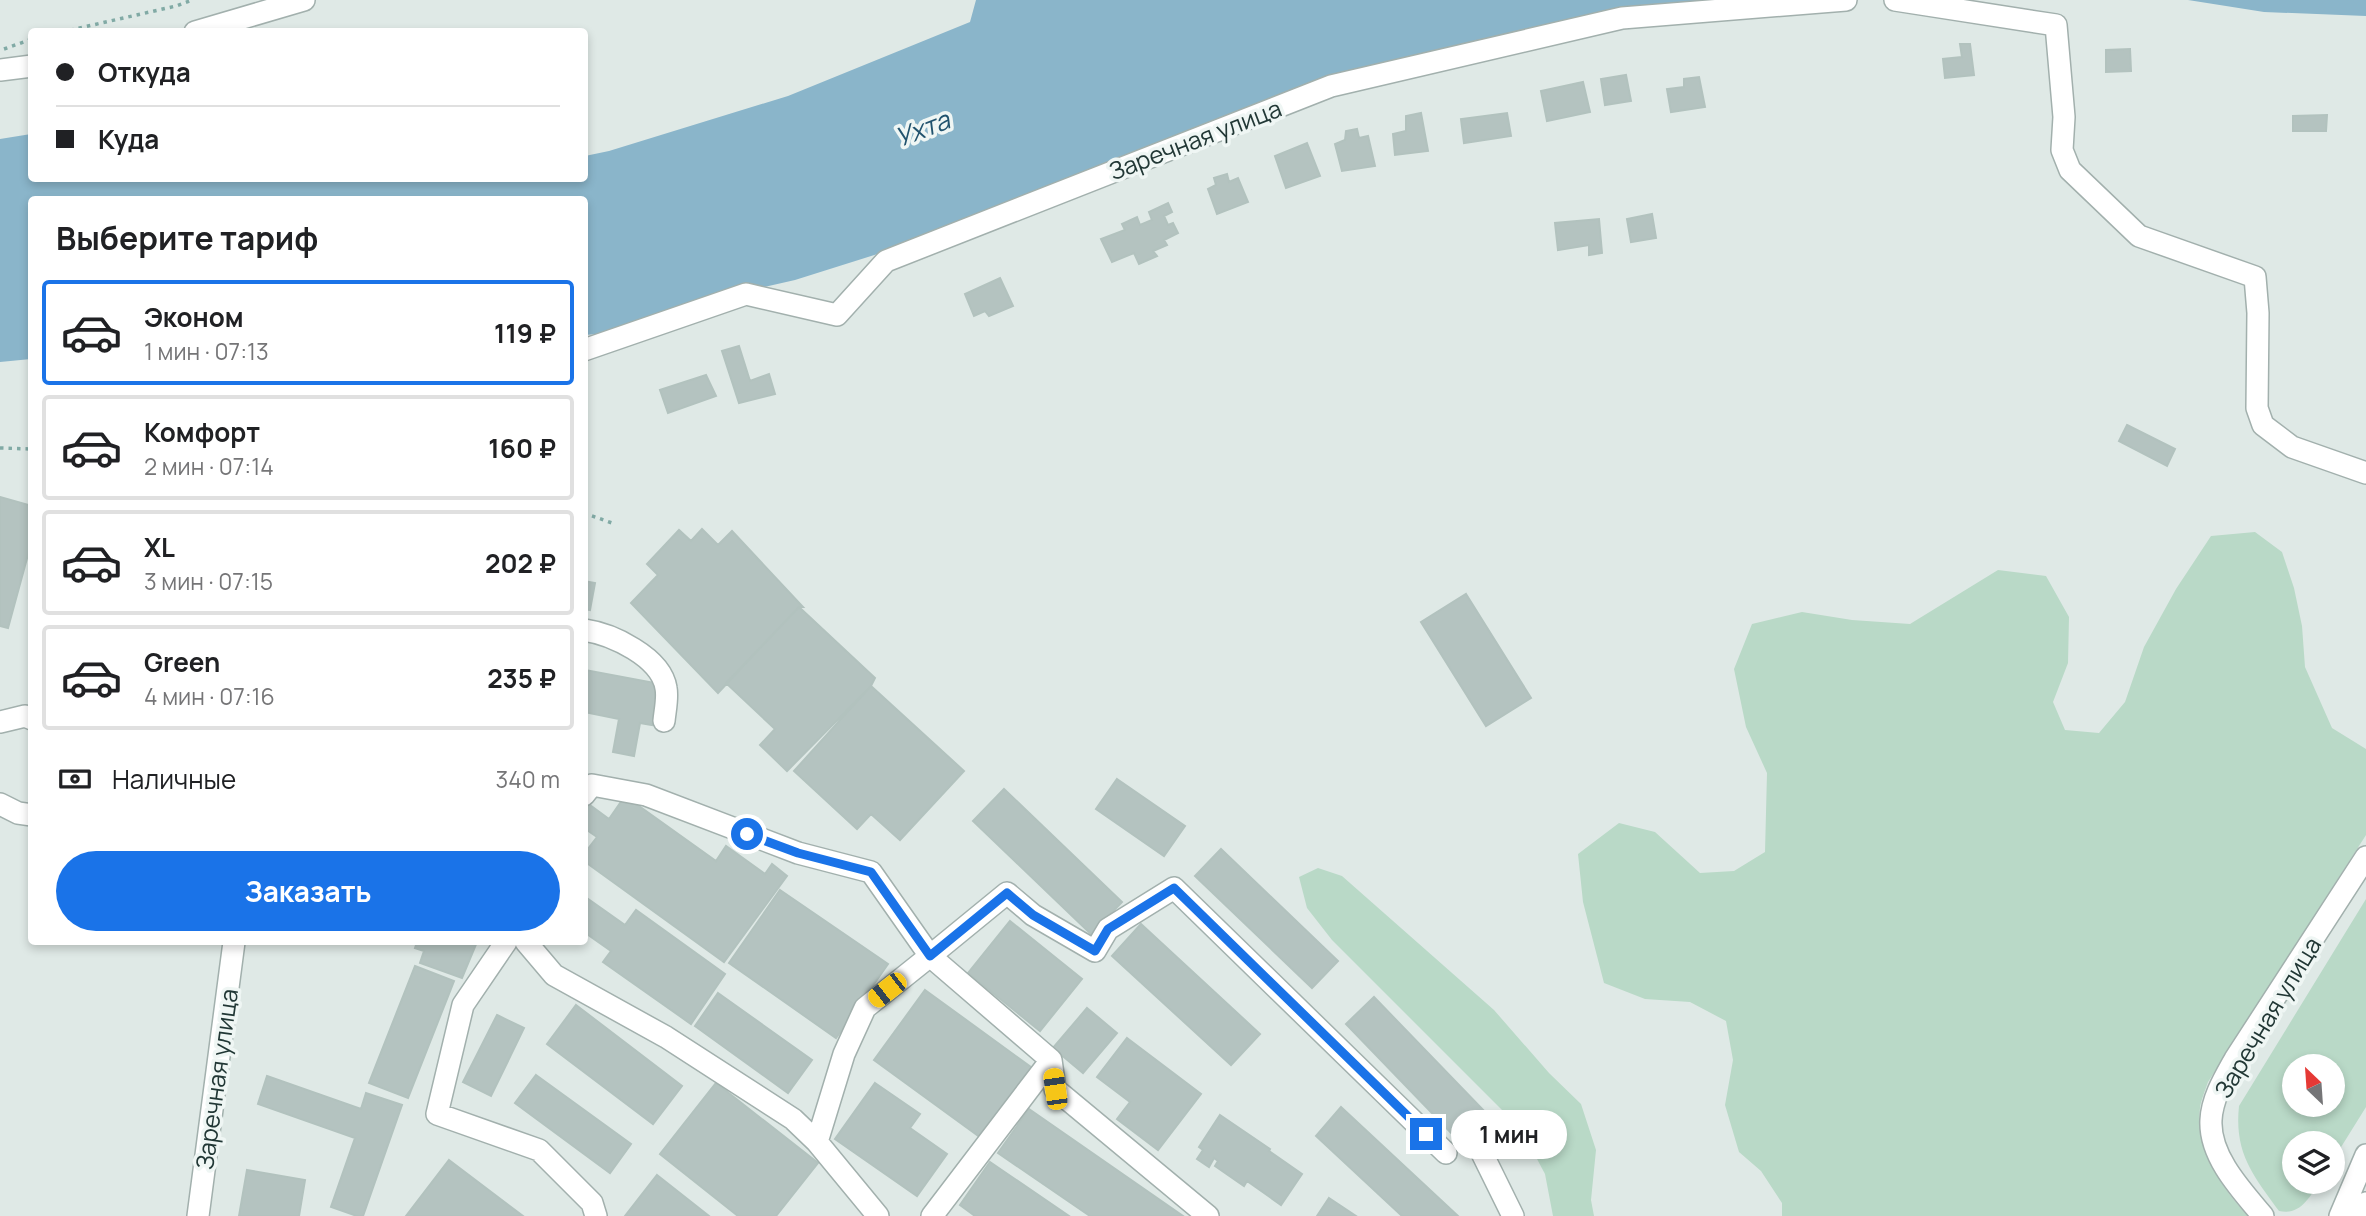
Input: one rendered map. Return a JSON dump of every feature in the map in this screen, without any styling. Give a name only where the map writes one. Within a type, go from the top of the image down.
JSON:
[{"type":"street","points":[[209,28],[304,0]]},
{"type":"street","name":"Заречная улица","points":[[588,349],[746,294],[837,315],[886,261],[1331,86],[1622,18],[1846,0]]},
{"type":"street","points":[[1895,0],[2056,26],[2064,117],[2062,150],[2070,170],[2139,236],[2255,277],[2258,313],[2257,408],[2263,425],[2292,447],[2366,473]]},
{"type":"street","points":[[0,70],[28,66]]},
{"type":"street","points":[[588,631],[598,632],[630,646],[664,678],[667,690],[664,721]]},
{"type":"street","points":[[0,722],[28,717]]},
{"type":"street","points":[[588,790],[592,785],[646,795],[798,853],[871,872],[930,956],[1051,1060],[1055,1089],[1208,1216]]},
{"type":"street","points":[[0,804],[18,813],[28,814]]},
{"type":"street","name":"Заречная улица","points":[[2263,1216],[2224,1164],[2213,1139],[2211,1121],[2215,1100],[2235,1059],[2366,858]]},
{"type":"street","points":[[817,1142],[844,1054],[865,1008],[1007,893],[1033,915],[1095,951],[1108,929],[1174,888],[1446,1153]]},
{"type":"street","name":"Заречная улица","points":[[198,1216],[234,945]]},
{"type":"street","points":[[504,945],[463,1005],[438,1114],[539,1150],[592,1203],[596,1216]]},
{"type":"street","points":[[529,945],[554,975],[666,1037],[793,1119],[817,1142],[878,1216]]},
{"type":"street","points":[[932,1216],[1051,1060]]},
{"type":"street","points":[[1478,1146],[1513,1216]]},
{"type":"street","points":[[2340,1216],[2361,1181],[2366,1155]]},
{"type":"street","points":[[2356,1216],[2366,1203]]},
{"type":"path","points":[[80,28],[192,0]]},
{"type":"path","points":[[0,50],[28,40]]},
{"type":"path","points":[[0,447],[28,449]]},
{"type":"path","points":[[588,514],[612,523]]},
{"type":"green space","points":[[2255,532],[2282,552],[2294,588],[2302,626],[2305,667],[2332,728],[2366,749],[2366,835],[2208,1082],[2202,1099],[2200,1123],[2206,1152],[2220,1180],[2248,1216],[1782,1216],[1782,1203],[1761,1171],[1739,1152],[1725,1105],[1733,1060],[1726,1021],[1690,1002],[1645,999],[1604,983],[1583,902],[1578,854],[1619,823],[1655,832],[1700,873],[1734,871],[1765,852],[1767,773],[1746,727],[1734,669],[1752,624],[1802,612],[1852,620],[1910,624],[1998,570],[2046,576],[2069,617],[2068,663],[2053,702],[2065,730],[2099,733],[2125,702],[2144,647],[2176,589],[2211,536]]},
{"type":"green space","points":[[1318,868],[1342,876],[1494,1010],[1549,1073],[1581,1104],[1596,1150],[1591,1200],[1594,1216],[1553,1216],[1545,1174],[1528,1142],[1511,1119],[1332,940],[1307,908],[1299,877]]},
{"type":"green space","points":[[2366,899],[2366,1107],[2345,1141],[2345,1131],[2282,1131],[2282,1194],[2311,1194],[2299,1208],[2279,1211],[2247,1163],[2238,1123],[2239,1106]]},
{"type":"water","name":"Ухта","points":[[976,0],[1720,0],[1431,57],[887,251],[795,280],[712,299],[608,333],[588,335],[588,196],[28,196],[28,359],[0,362],[0,139],[28,134],[28,182],[588,182],[588,155],[788,96],[970,22]]},
{"type":"water","points":[[2188,0],[2366,0],[2366,16],[2264,12]]},
{"type":"building","points":[[1960,44],[1970,44],[1974,75],[1945,78],[1943,59],[1962,57]]},
{"type":"building","points":[[2130,49],[2131,71],[2106,72],[2106,50]]},
{"type":"building","points":[[1626,75],[1631,101],[1605,105],[1601,79]]},
{"type":"building","points":[[1699,77],[1705,107],[1671,112],[1667,89],[1684,87],[1684,79]]},
{"type":"building","points":[[1583,82],[1590,112],[1547,121],[1541,91]]},
{"type":"building","points":[[1421,113],[1428,151],[1395,155],[1393,134],[1406,131],[1406,116]]},
{"type":"building","points":[[1507,113],[1511,136],[1464,143],[1461,119]]},
{"type":"building","points":[[2327,115],[2326,131],[2293,131],[2293,116]]},
{"type":"building","points":[[1357,129],[1359,138],[1368,136],[1375,166],[1342,171],[1335,144],[1345,140],[1346,131]]},
{"type":"building","points":[[1307,143],[1320,176],[1286,188],[1275,156]]},
{"type":"building","points":[[1227,174],[1229,182],[1238,178],[1248,202],[1217,214],[1208,189],[1216,185],[1214,178]]},
{"type":"building","points":[[1168,203],[1172,212],[1164,216],[1168,225],[1173,223],[1178,233],[1164,240],[1167,245],[1153,251],[1157,256],[1139,264],[1134,253],[1112,262],[1101,239],[1125,230],[1122,224],[1137,217],[1140,225],[1152,220],[1149,212]]},
{"type":"building","points":[[1652,214],[1656,238],[1631,242],[1627,219]]},
{"type":"building","points":[[1599,219],[1602,253],[1589,255],[1589,245],[1558,250],[1555,223]]},
{"type":"building","points":[[1000,278],[1013,306],[989,316],[985,311],[974,316],[965,294]]},
{"type":"building","points":[[739,346],[750,381],[769,374],[775,394],[739,403],[722,351]]},
{"type":"building","points":[[706,375],[716,396],[668,413],[660,390]]},
{"type":"building","points":[[2127,425],[2175,449],[2167,466],[2119,441]]},
{"type":"building","points":[[0,497],[28,505],[28,555],[8,628],[0,626]]},
{"type":"building","points":[[702,529],[718,545],[732,531],[803,607],[799,607],[718,693],[631,603],[658,575],[647,564],[679,530],[691,541]]},
{"type":"building","points":[[588,582],[595,583],[588,610]]},
{"type":"building","points":[[1466,594],[1531,698],[1486,726],[1421,622]]},
{"type":"building","points":[[799,607],[875,678],[871,686],[787,771],[760,745],[775,729],[726,683]]},
{"type":"building","points":[[588,671],[660,684],[652,725],[640,723],[634,756],[613,752],[619,719],[588,713]]},
{"type":"building","points":[[871,686],[964,771],[900,840],[871,814],[857,829],[794,771]]},
{"type":"building","points":[[1117,779],[1185,826],[1164,856],[1096,809]]},
{"type":"building","points":[[1004,789],[1122,902],[1091,934],[973,821]]},
{"type":"building","points":[[625,796],[716,861],[726,846],[765,874],[772,864],[787,876],[724,962],[588,864],[588,849],[597,837],[588,831],[588,807],[590,805],[609,819]]},
{"type":"building","points":[[1221,849],[1338,961],[1312,988],[1195,876]]},
{"type":"building","points":[[780,890],[888,964],[836,1038],[729,963]]},
{"type":"building","points":[[588,899],[625,925],[636,910],[725,974],[691,1024],[603,962],[611,951],[588,935]]},
{"type":"building","points":[[1010,921],[1082,979],[1040,1031],[968,973]]},
{"type":"building","points":[[1141,924],[1260,1034],[1231,1065],[1112,956]]},
{"type":"building","points":[[416,945],[476,945],[462,978],[420,963],[424,951],[415,948]]},
{"type":"building","points":[[415,966],[454,981],[408,1098],[369,1083]]},
{"type":"building","points":[[925,990],[1035,1070],[984,1140],[874,1060]]},
{"type":"building","points":[[718,993],[812,1060],[788,1093],[695,1026]]},
{"type":"building","points":[[1374,997],[1487,1114],[1459,1141],[1346,1024]]},
{"type":"building","points":[[576,1005],[682,1086],[653,1124],[547,1044]]},
{"type":"building","points":[[1087,1008],[1117,1033],[1083,1073],[1053,1048]]},
{"type":"building","points":[[497,1015],[524,1028],[491,1096],[463,1082]]},
{"type":"building","points":[[1127,1038],[1201,1094],[1158,1150],[1117,1119],[1130,1102],[1097,1077]]},
{"type":"building","points":[[536,1075],[631,1144],[610,1173],[515,1103]]},
{"type":"building","points":[[267,1076],[361,1109],[366,1093],[402,1105],[363,1216],[331,1207],[355,1138],[258,1104]]},
{"type":"building","points":[[716,1083],[818,1163],[776,1216],[738,1216],[660,1154]]},
{"type":"building","points":[[875,1083],[920,1114],[910,1128],[947,1154],[917,1196],[835,1139]]},
{"type":"building","points":[[1341,1107],[1458,1216],[1402,1216],[1316,1136]]},
{"type":"building","points":[[1029,1109],[1183,1216],[1090,1216],[998,1153]]},
{"type":"building","points":[[1220,1115],[1302,1174],[1281,1205],[1247,1181],[1244,1186],[1215,1166],[1218,1161],[1214,1158],[1209,1167],[1197,1159],[1203,1150],[1199,1147]]},
{"type":"building","points":[[449,1160],[523,1216],[406,1216]]},
{"type":"building","points":[[990,1162],[1069,1216],[975,1216],[960,1205]]},
{"type":"building","points":[[247,1170],[305,1180],[299,1216],[239,1216]]},
{"type":"building","points":[[657,1175],[709,1216],[625,1216]]},
{"type":"building","points":[[1329,1198],[1356,1216],[1317,1216]]},
{"type":"route","points":[[747,834],[798,853],[871,872],[930,956],[1007,893],[1033,915],[1095,951],[1108,929],[1174,888],[1426,1134]]}]
